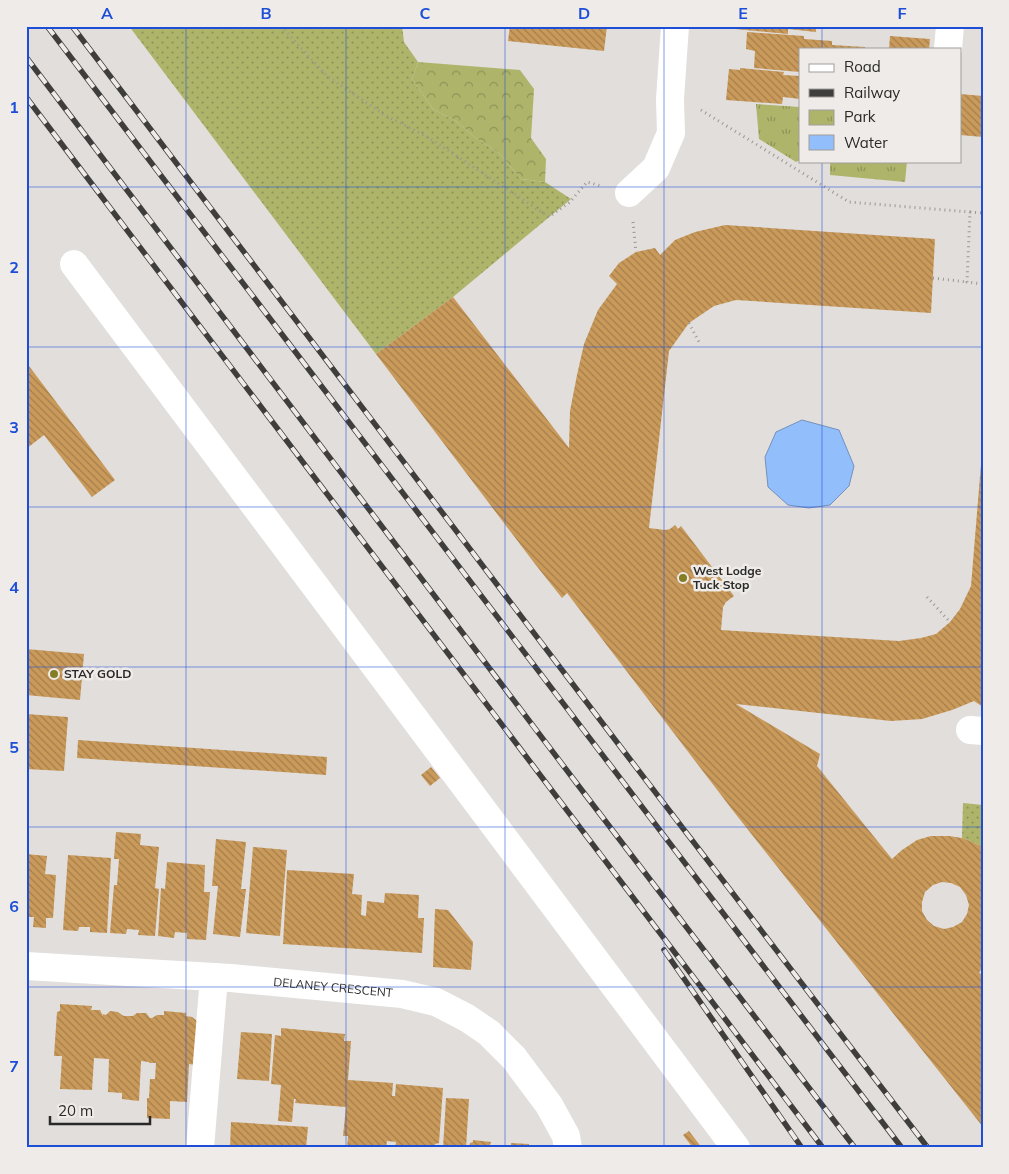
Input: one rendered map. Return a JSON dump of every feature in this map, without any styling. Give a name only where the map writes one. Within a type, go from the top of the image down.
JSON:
[{"type":"street","points":[[629,193],[656,168],[671,133],[670,99],[675,26]]},
{"type":"street","points":[[948,48],[950,26]]},
{"type":"street","points":[[74,264],[736,1148]]},
{"type":"street","name":"DELANEY CRESCENT","points":[[26,966],[214,977],[402,994],[436,1002],[467,1018],[489,1033],[514,1058],[549,1105],[566,1136],[568,1148]]},
{"type":"street","points":[[200,1148],[214,977]]},
{"type":"path","points":[[281,26],[326,76],[384,114],[431,139],[548,217],[570,202]]},
{"type":"path","points":[[670,99],[700,109],[849,202],[983,213]]},
{"type":"path","points":[[968,282],[970,212]]},
{"type":"path","points":[[933,278],[983,284]]},
{"type":"path","points":[[689,323],[700,344]]},
{"type":"path","points":[[927,597],[950,622]]},
{"type":"green space","points":[[129,26],[402,26],[404,42],[418,62],[412,79],[433,109],[456,121],[473,136],[499,153],[521,179],[545,182],[571,199],[453,297],[376,354]]},
{"type":"green space","points":[[418,62],[520,70],[534,89],[531,138],[546,159],[545,182],[521,179],[499,153],[473,136],[456,121],[433,109],[412,79]]},
{"type":"green space","points":[[756,104],[799,107],[799,160],[796,162],[759,139]]},
{"type":"green space","points":[[830,162],[907,162],[905,182],[830,175]]},
{"type":"green space","points":[[963,803],[983,805],[983,847],[962,838]]},
{"type":"water","points":[[802,420],[839,430],[854,466],[849,486],[830,505],[809,508],[788,505],[768,487],[765,457],[776,432]]},
{"type":"building","points":[[510,26],[607,26],[604,51],[508,41]]},
{"type":"building","points":[[735,26],[816,26],[816,32],[788,29],[788,34],[735,29]]},
{"type":"building","points":[[747,32],[804,36],[804,39],[832,41],[832,45],[865,47],[799,48],[799,72],[754,68],[755,51],[746,49]]},
{"type":"building","points":[[890,36],[930,39],[929,48],[889,48]]},
{"type":"building","points":[[740,68],[784,72],[783,75],[799,76],[799,99],[783,97],[782,104],[726,100],[729,69],[740,70]]},
{"type":"building","points":[[962,94],[983,96],[983,137],[962,135]]},
{"type":"building","points":[[725,225],[935,239],[931,313],[736,300],[714,306],[689,323],[669,351],[649,528],[665,530],[675,525],[678,529],[681,526],[734,596],[723,607],[721,630],[899,641],[921,638],[936,634],[950,622],[960,609],[971,586],[981,464],[983,464],[983,707],[974,701],[922,719],[891,721],[736,704],[820,754],[817,766],[892,859],[917,840],[931,836],[962,838],[983,847],[983,969],[979,972],[983,977],[983,1127],[734,812],[567,593],[562,598],[535,564],[376,354],[453,297],[569,448],[570,411],[584,344],[598,310],[617,284],[609,276],[619,263],[636,252],[655,248],[660,255],[675,240],[695,232]],"holes":[[[942,882],[960,887],[966,895],[969,905],[967,914],[962,922],[944,929],[934,926],[927,920],[922,911],[922,902],[925,892],[933,885]]]},
{"type":"building","points":[[26,362],[115,480],[92,497],[44,435],[26,449]]},
{"type":"building","name":"STAY GOLD","points":[[26,649],[84,654],[80,700],[26,695]]},
{"type":"building","points":[[26,714],[68,717],[64,771],[26,769]]},
{"type":"building","points":[[78,740],[327,757],[326,775],[77,758]]},
{"type":"building","points":[[431,767],[440,778],[430,786],[421,775]]},
{"type":"building","points":[[116,832],[141,834],[140,845],[159,847],[155,888],[159,889],[155,936],[138,935],[139,930],[127,929],[126,934],[110,933],[114,885],[117,885],[119,859],[114,859]]},
{"type":"building","points":[[216,839],[246,842],[241,889],[246,889],[240,937],[213,934],[218,886],[212,886]]},
{"type":"building","points":[[253,847],[287,850],[280,936],[246,933]]},
{"type":"building","points":[[26,854],[47,856],[45,874],[56,875],[53,918],[46,918],[46,928],[33,927],[34,917],[26,917]]},
{"type":"building","points":[[68,855],[111,858],[107,933],[90,932],[90,927],[79,927],[78,931],[63,930]]},
{"type":"building","points":[[167,862],[205,865],[204,892],[210,892],[206,940],[187,939],[187,933],[175,932],[174,938],[158,936],[161,888],[165,889]]},
{"type":"building","points":[[287,870],[354,874],[352,894],[362,895],[361,915],[366,916],[367,901],[384,903],[385,893],[419,895],[418,918],[424,918],[422,953],[283,944]]},
{"type":"building","points":[[435,909],[448,910],[473,942],[471,970],[433,967]]},
{"type":"building","points":[[60,1004],[92,1006],[91,1010],[100,1010],[103,1016],[103,1014],[106,1015],[110,1011],[118,1012],[124,1016],[146,1013],[152,1018],[157,1015],[164,1015],[164,1011],[186,1013],[186,1016],[192,1017],[197,1021],[195,1065],[189,1064],[187,1102],[170,1101],[170,1119],[147,1118],[147,1098],[149,1098],[150,1079],[155,1079],[156,1063],[141,1061],[139,1101],[122,1099],[122,1093],[108,1092],[109,1059],[94,1058],[92,1090],[60,1089],[62,1056],[54,1056],[57,1012],[60,1011]]},
{"type":"building","points":[[281,1028],[345,1034],[344,1041],[351,1041],[348,1080],[393,1083],[392,1096],[395,1096],[396,1084],[443,1088],[439,1143],[435,1144],[434,1148],[395,1148],[396,1142],[387,1141],[386,1148],[347,1148],[348,1136],[343,1136],[346,1107],[295,1103],[296,1099],[294,1099],[292,1122],[278,1121],[281,1085],[271,1084],[275,1035],[281,1036]]},
{"type":"building","points":[[241,1032],[272,1034],[269,1081],[237,1079]]},
{"type":"building","points":[[446,1098],[469,1099],[466,1148],[443,1148]]},
{"type":"building","points":[[231,1122],[308,1127],[306,1148],[230,1148]]},
{"type":"building","points":[[689,1131],[702,1148],[693,1148],[683,1135]]},
{"type":"building","points":[[473,1140],[491,1142],[490,1145],[511,1146],[511,1143],[529,1144],[529,1148],[469,1148]]},
{"type":"railway","points":[[47,26],[902,1148]]},
{"type":"railway","points":[[72,26],[928,1148]]},
{"type":"railway","points":[[26,57],[855,1148]]},
{"type":"railway","points":[[26,97],[823,1148]]},
{"type":"railway","points":[[664,950],[802,1148]]},
{"type":"place","name":"West Lodge Tuck Stop","points":[[683,578]]},
{"type":"place","name":"STAY GOLD","points":[[54,674]]}]
